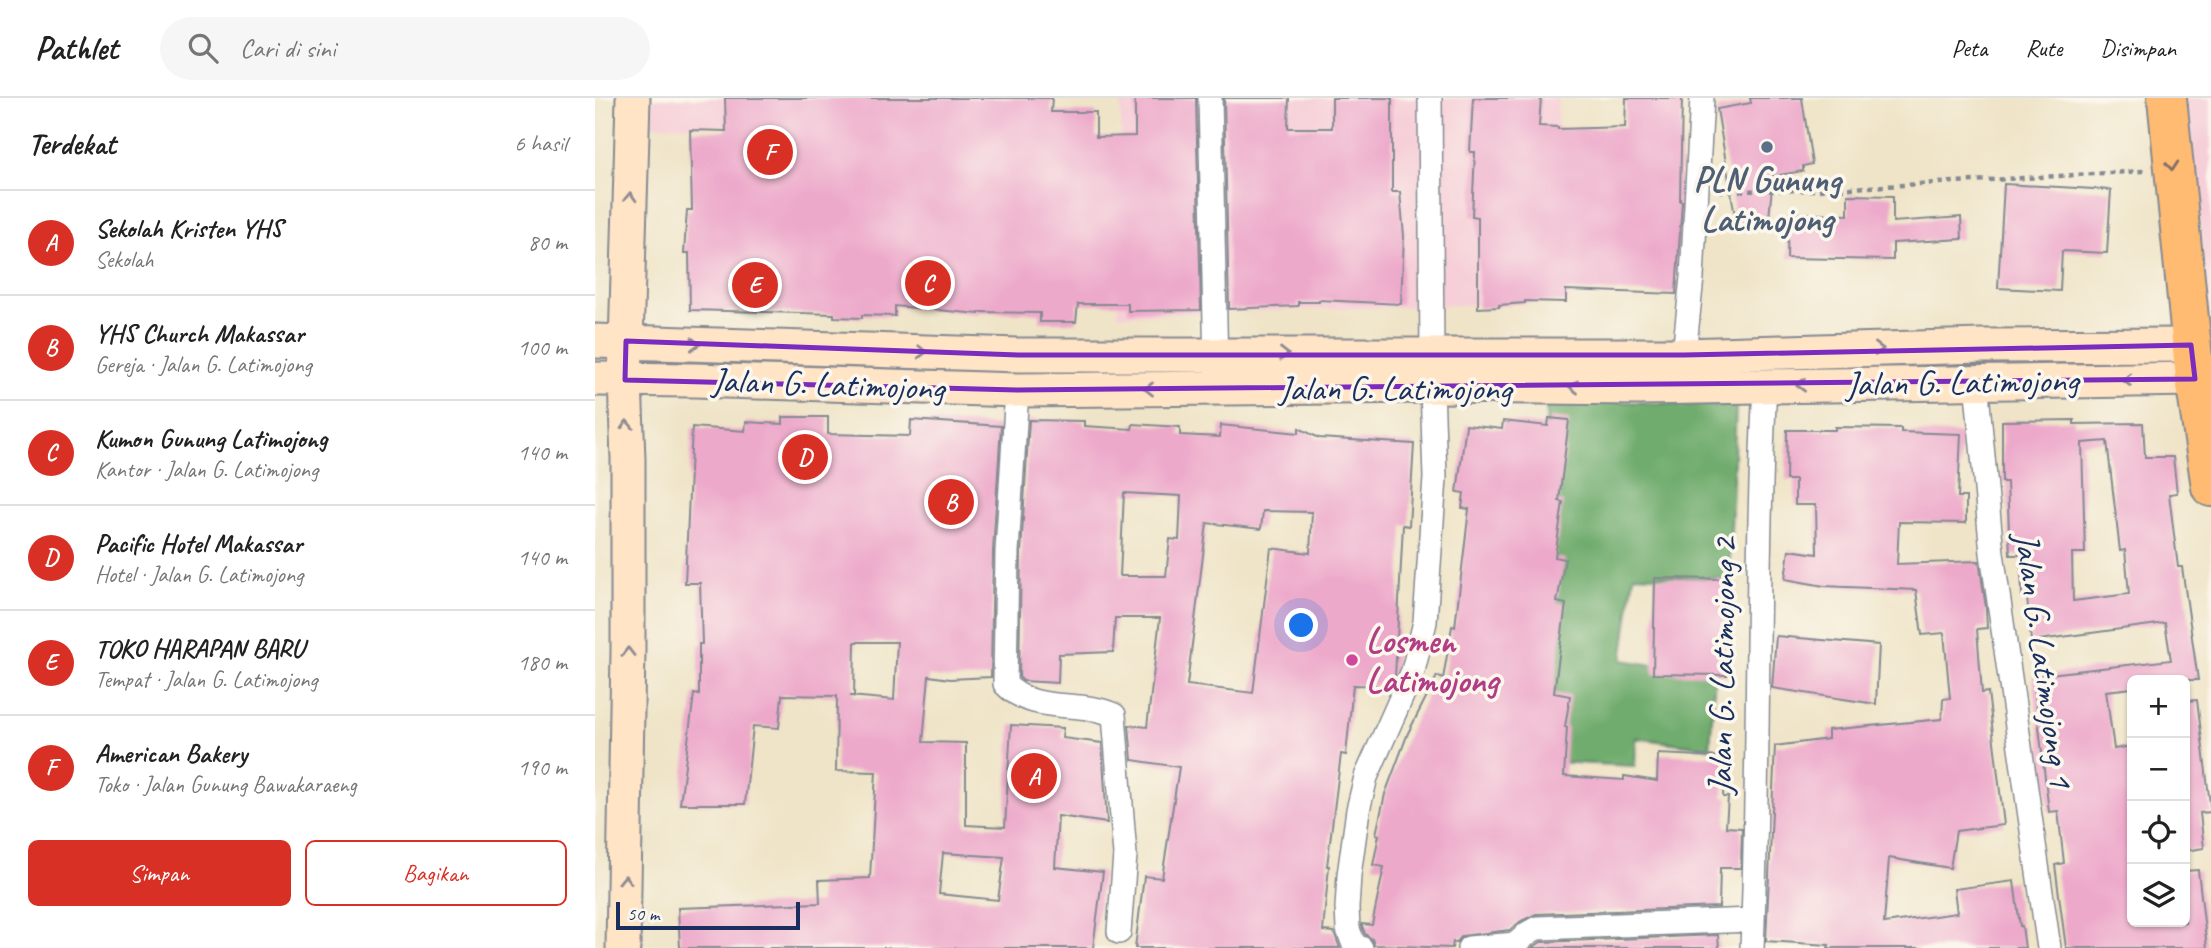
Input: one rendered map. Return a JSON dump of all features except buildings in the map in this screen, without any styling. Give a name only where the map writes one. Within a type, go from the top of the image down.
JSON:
[{"type":"highway","points":[[2167,98],[2172,169],[2211,487]]},
{"type":"main road","points":[[623,948],[628,459],[610,379],[611,341],[633,98]]},
{"type":"main road","name":"Jalan G. Latimojong","points":[[611,341],[1018,355],[1684,355],[1981,346],[2198,364]]},
{"type":"main road","points":[[1432,354],[1432,386]]},
{"type":"main road","name":"Jalan G. Latimojong","points":[[610,379],[1017,390],[1432,386],[1639,388],[1976,382],[2198,364]]},
{"type":"street","points":[[1210,98],[1217,389]]},
{"type":"street","points":[[1430,98],[1432,354]]},
{"type":"street","points":[[1684,355],[1702,98]]},
{"type":"street","name":"Jalan G. Latimojong 1","points":[[1976,382],[1992,553],[2049,948]]},
{"type":"street","name":"Jalan G. Latimojong 2","points":[[1752,948],[1758,737],[1759,489],[1765,385]]},
{"type":"street","points":[[1357,946],[1348,929],[1349,875],[1361,799],[1366,777],[1413,671],[1425,622],[1435,478],[1432,386]]},
{"type":"street","points":[[1017,390],[1007,552],[1005,684],[1023,699],[1098,710],[1114,715],[1125,855],[1119,932]]},
{"type":"street","points":[[1469,948],[1516,944],[1537,928],[1753,920]]},
{"type":"path","points":[[1697,192],[1817,190],[2172,169]]},
{"type":"highlighted area","points":[[626,341],[1018,355],[1684,355],[2191,345],[2195,379],[1017,390],[625,380]]},
{"type":"shaded area","points":[[650,98],[975,98],[975,130],[650,125]]},
{"type":"shaded area","points":[[1121,98],[1558,98],[1555,214],[1569,217],[1570,302],[1118,315]]},
{"type":"shaded area","points":[[2184,98],[2211,98],[2211,322]]},
{"type":"green space","points":[[1546,399],[1736,406],[1729,579],[1634,575],[1622,660],[1715,675],[1710,748],[1636,738],[1635,766],[1554,762]]},
{"type":"place","name":"PLN Gunung Latimojong","points":[[1767,147]]},
{"type":"place","name":"American Bakery","points":[[770,152]]},
{"type":"place","name":"Kumon Gunung Latimojong","points":[[928,283]]},
{"type":"place","name":"TOKO HARAPAN BARU","points":[[755,285]]},
{"type":"place","name":"Pacific Hotel Makassar","points":[[805,457]]},
{"type":"place","name":"YHS Church Makassar","points":[[951,502]]},
{"type":"place","name":"Losmen Latimojong","points":[[1352,660]]},
{"type":"place","name":"Sekolah Kristen YHS","points":[[1034,776]]}]
